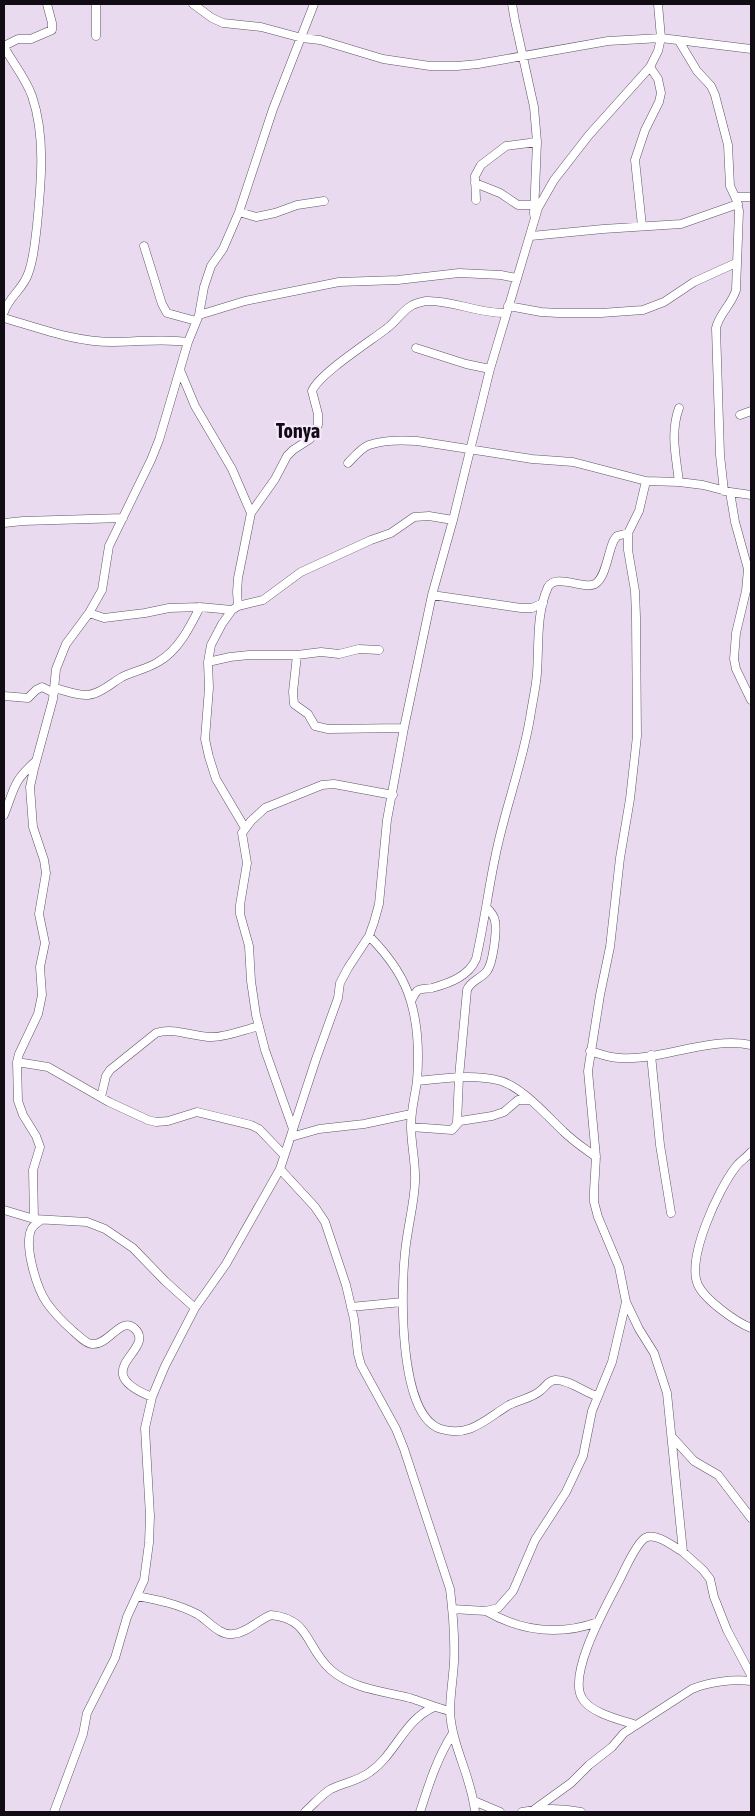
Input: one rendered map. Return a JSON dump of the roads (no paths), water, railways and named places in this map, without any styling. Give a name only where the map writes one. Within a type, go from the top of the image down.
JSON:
[{"type":"street","points":[[4,312],[12,296],[20,288],[29,272],[38,214],[40,150],[39,133],[32,96],[4,46],[18,39],[31,39],[52,30],[47,4]]},
{"type":"street","points":[[96,4],[96,36]]},
{"type":"street","points":[[193,4],[212,18],[223,23],[260,27],[302,38],[320,40],[340,48],[383,59],[430,66],[478,64],[608,41],[661,38],[751,48]]},
{"type":"street","points":[[152,1397],[134,1387],[124,1377],[122,1372],[123,1366],[140,1340],[134,1327],[123,1326],[102,1342],[93,1345],[89,1344],[54,1312],[43,1297],[30,1258],[28,1246],[31,1228],[38,1219],[33,1170],[40,1147],[36,1136],[23,1115],[18,1101],[17,1062],[38,1014],[42,995],[40,967],[45,943],[39,914],[46,873],[31,816],[30,788],[54,690],[56,669],[66,644],[89,613],[102,590],[108,546],[159,440],[188,342],[198,318],[204,287],[211,266],[223,249],[239,212],[273,108],[314,4]]},
{"type":"street","points":[[512,4],[532,96],[537,142],[533,205],[534,221]]},
{"type":"street","points":[[292,1133],[338,998],[340,984],[369,936],[379,904],[387,820],[432,595],[471,450],[490,369],[534,221],[541,201],[554,180],[600,122],[645,75],[650,67],[658,51],[661,38],[658,4]]},
{"type":"street","points":[[679,41],[694,66],[711,86],[728,144],[730,186],[737,201],[739,218],[735,293],[716,328],[720,455],[727,491],[745,553],[749,579],[736,634],[734,659],[736,669],[751,700]]},
{"type":"street","points":[[642,226],[635,160],[641,139],[659,102],[661,93],[658,79],[650,67]]},
{"type":"street","points":[[476,200],[476,171],[481,165],[506,146],[537,142]]},
{"type":"street","points":[[475,183],[500,193],[518,206],[533,205]]},
{"type":"street","points":[[531,236],[685,223],[751,197]]},
{"type":"street","points":[[239,212],[256,217],[275,213],[297,204],[324,201]]},
{"type":"street","points":[[144,246],[162,304],[167,313],[198,318],[208,311],[245,301],[339,282],[398,280],[459,273],[501,275],[516,278]]},
{"type":"street","points":[[245,828],[216,779],[209,757],[205,739],[209,688],[208,662],[211,645],[216,633],[235,608],[238,578],[251,513],[275,479],[287,456],[310,439],[318,425],[318,414],[312,391],[314,388],[323,378],[388,328],[411,306],[427,301],[468,307],[495,314],[507,310],[558,313],[643,310],[664,302],[694,282],[736,263]]},
{"type":"street","points":[[4,318],[68,336],[95,340],[111,342],[171,339],[188,342]]},
{"type":"street","points":[[416,348],[466,364],[490,369]]},
{"type":"street","points":[[180,370],[195,406],[232,469],[251,513]]},
{"type":"street","points":[[678,408],[673,435],[679,482]]},
{"type":"street","points":[[740,415],[751,411]]},
{"type":"street","points":[[348,463],[363,448],[370,444],[417,441],[532,459],[573,462],[646,481],[703,485],[751,495]]},
{"type":"street","points":[[646,481],[639,511],[628,533],[628,550],[635,591],[638,727],[610,946],[590,1051],[588,1072],[596,1157],[594,1202],[598,1217],[619,1267],[626,1302],[638,1328],[654,1353],[667,1393],[683,1552]]},
{"type":"street","points":[[89,613],[104,618],[169,608],[235,608],[263,600],[301,572],[371,540],[392,533],[414,517],[429,516],[453,520]]},
{"type":"street","points":[[4,524],[23,521],[123,518]]},
{"type":"street","points":[[411,1001],[416,992],[452,981],[472,968],[476,959],[495,857],[517,778],[529,722],[537,675],[543,603],[550,585],[556,582],[596,584],[602,576],[614,540],[617,536],[628,533]]},
{"type":"street","points":[[432,595],[521,608],[532,608],[543,603]]},
{"type":"street","points":[[4,696],[28,698],[42,687],[88,695],[100,690],[125,676],[159,662],[168,655],[181,639],[200,607]]},
{"type":"street","points":[[208,662],[249,655],[297,655],[322,652],[339,654],[359,649],[379,650]]},
{"type":"street","points":[[297,655],[293,692],[294,704],[308,714],[315,726],[328,729],[404,728]]},
{"type":"street","points":[[4,815],[14,784],[22,773],[36,761]]},
{"type":"street","points":[[54,1812],[83,1734],[87,1713],[115,1658],[127,1617],[144,1580],[149,1543],[150,1496],[145,1428],[152,1397],[165,1366],[196,1308],[226,1264],[280,1169],[294,1127],[270,1066],[251,987],[247,937],[240,914],[246,870],[246,855],[242,833],[261,811],[322,785],[334,784],[393,795]]},
{"type":"street","points":[[411,1127],[452,1130],[457,1123],[466,990],[468,986],[487,971],[494,943],[495,921],[487,908]]},
{"type":"street","points":[[369,936],[397,970],[411,1001],[416,1025],[417,1081],[411,1114],[416,1167],[405,1252],[402,1302],[412,1389],[422,1414],[440,1429],[453,1432],[466,1431],[477,1427],[511,1404],[540,1391],[550,1381],[565,1382],[597,1396]]},
{"type":"street","points":[[101,1097],[106,1076],[110,1070],[156,1033],[164,1030],[212,1037],[259,1026]]},
{"type":"street","points":[[590,1051],[621,1058],[713,1045],[742,1043],[751,1045]]},
{"type":"street","points":[[651,1055],[660,1145],[671,1213]]},
{"type":"street","points":[[17,1062],[48,1067],[139,1117],[156,1122],[197,1112],[238,1121],[259,1130],[284,1154]]},
{"type":"street","points":[[417,1081],[459,1077],[501,1081],[513,1087],[565,1133],[596,1157]]},
{"type":"street","points":[[457,1123],[504,1112],[518,1100],[529,1100]]},
{"type":"street","points":[[292,1133],[364,1124],[411,1114]]},
{"type":"street","points":[[751,1152],[734,1168],[713,1209],[699,1245],[696,1270],[698,1285],[706,1295],[725,1313],[751,1328]]},
{"type":"street","points":[[280,1169],[315,1207],[325,1222],[346,1285],[361,1366],[396,1429],[404,1449],[450,1590],[454,1660],[450,1711],[453,1733],[474,1802],[475,1812]]},
{"type":"street","points":[[4,1210],[38,1219],[87,1222],[113,1233],[133,1248],[164,1281],[196,1308]]},
{"type":"street","points":[[351,1307],[402,1302]]},
{"type":"street","points":[[452,1610],[486,1611],[498,1608],[513,1591],[535,1540],[566,1492],[583,1456],[592,1410],[612,1362],[626,1302]]},
{"type":"street","points":[[673,1438],[694,1461],[718,1475],[751,1518]]},
{"type":"street","points":[[636,1725],[603,1714],[590,1706],[582,1698],[579,1688],[580,1672],[585,1653],[598,1622],[636,1549],[645,1538],[652,1537],[662,1540],[683,1552],[703,1570],[710,1579],[727,1630],[751,1674]]},
{"type":"street","points":[[137,1596],[179,1606],[198,1614],[217,1629],[231,1635],[240,1633],[271,1615],[290,1619],[301,1626],[319,1657],[342,1679],[450,1711]]},
{"type":"street","points":[[486,1611],[500,1619],[539,1630],[562,1631],[582,1628],[598,1622]]},
{"type":"street","points":[[535,1809],[571,1784],[624,1733],[699,1686],[733,1680],[751,1681]]},
{"type":"street","points":[[305,1812],[330,1790],[370,1772],[382,1761],[414,1721],[434,1707]]},
{"type":"street","points":[[420,1812],[435,1766],[453,1733]]},
{"type":"street","points":[[474,1802],[500,1812]]},
{"type":"street","points":[[522,1812],[535,1809],[560,1809],[581,1812]]},
{"type":"district","name":"Tonya","points":[[298,430]]}]
